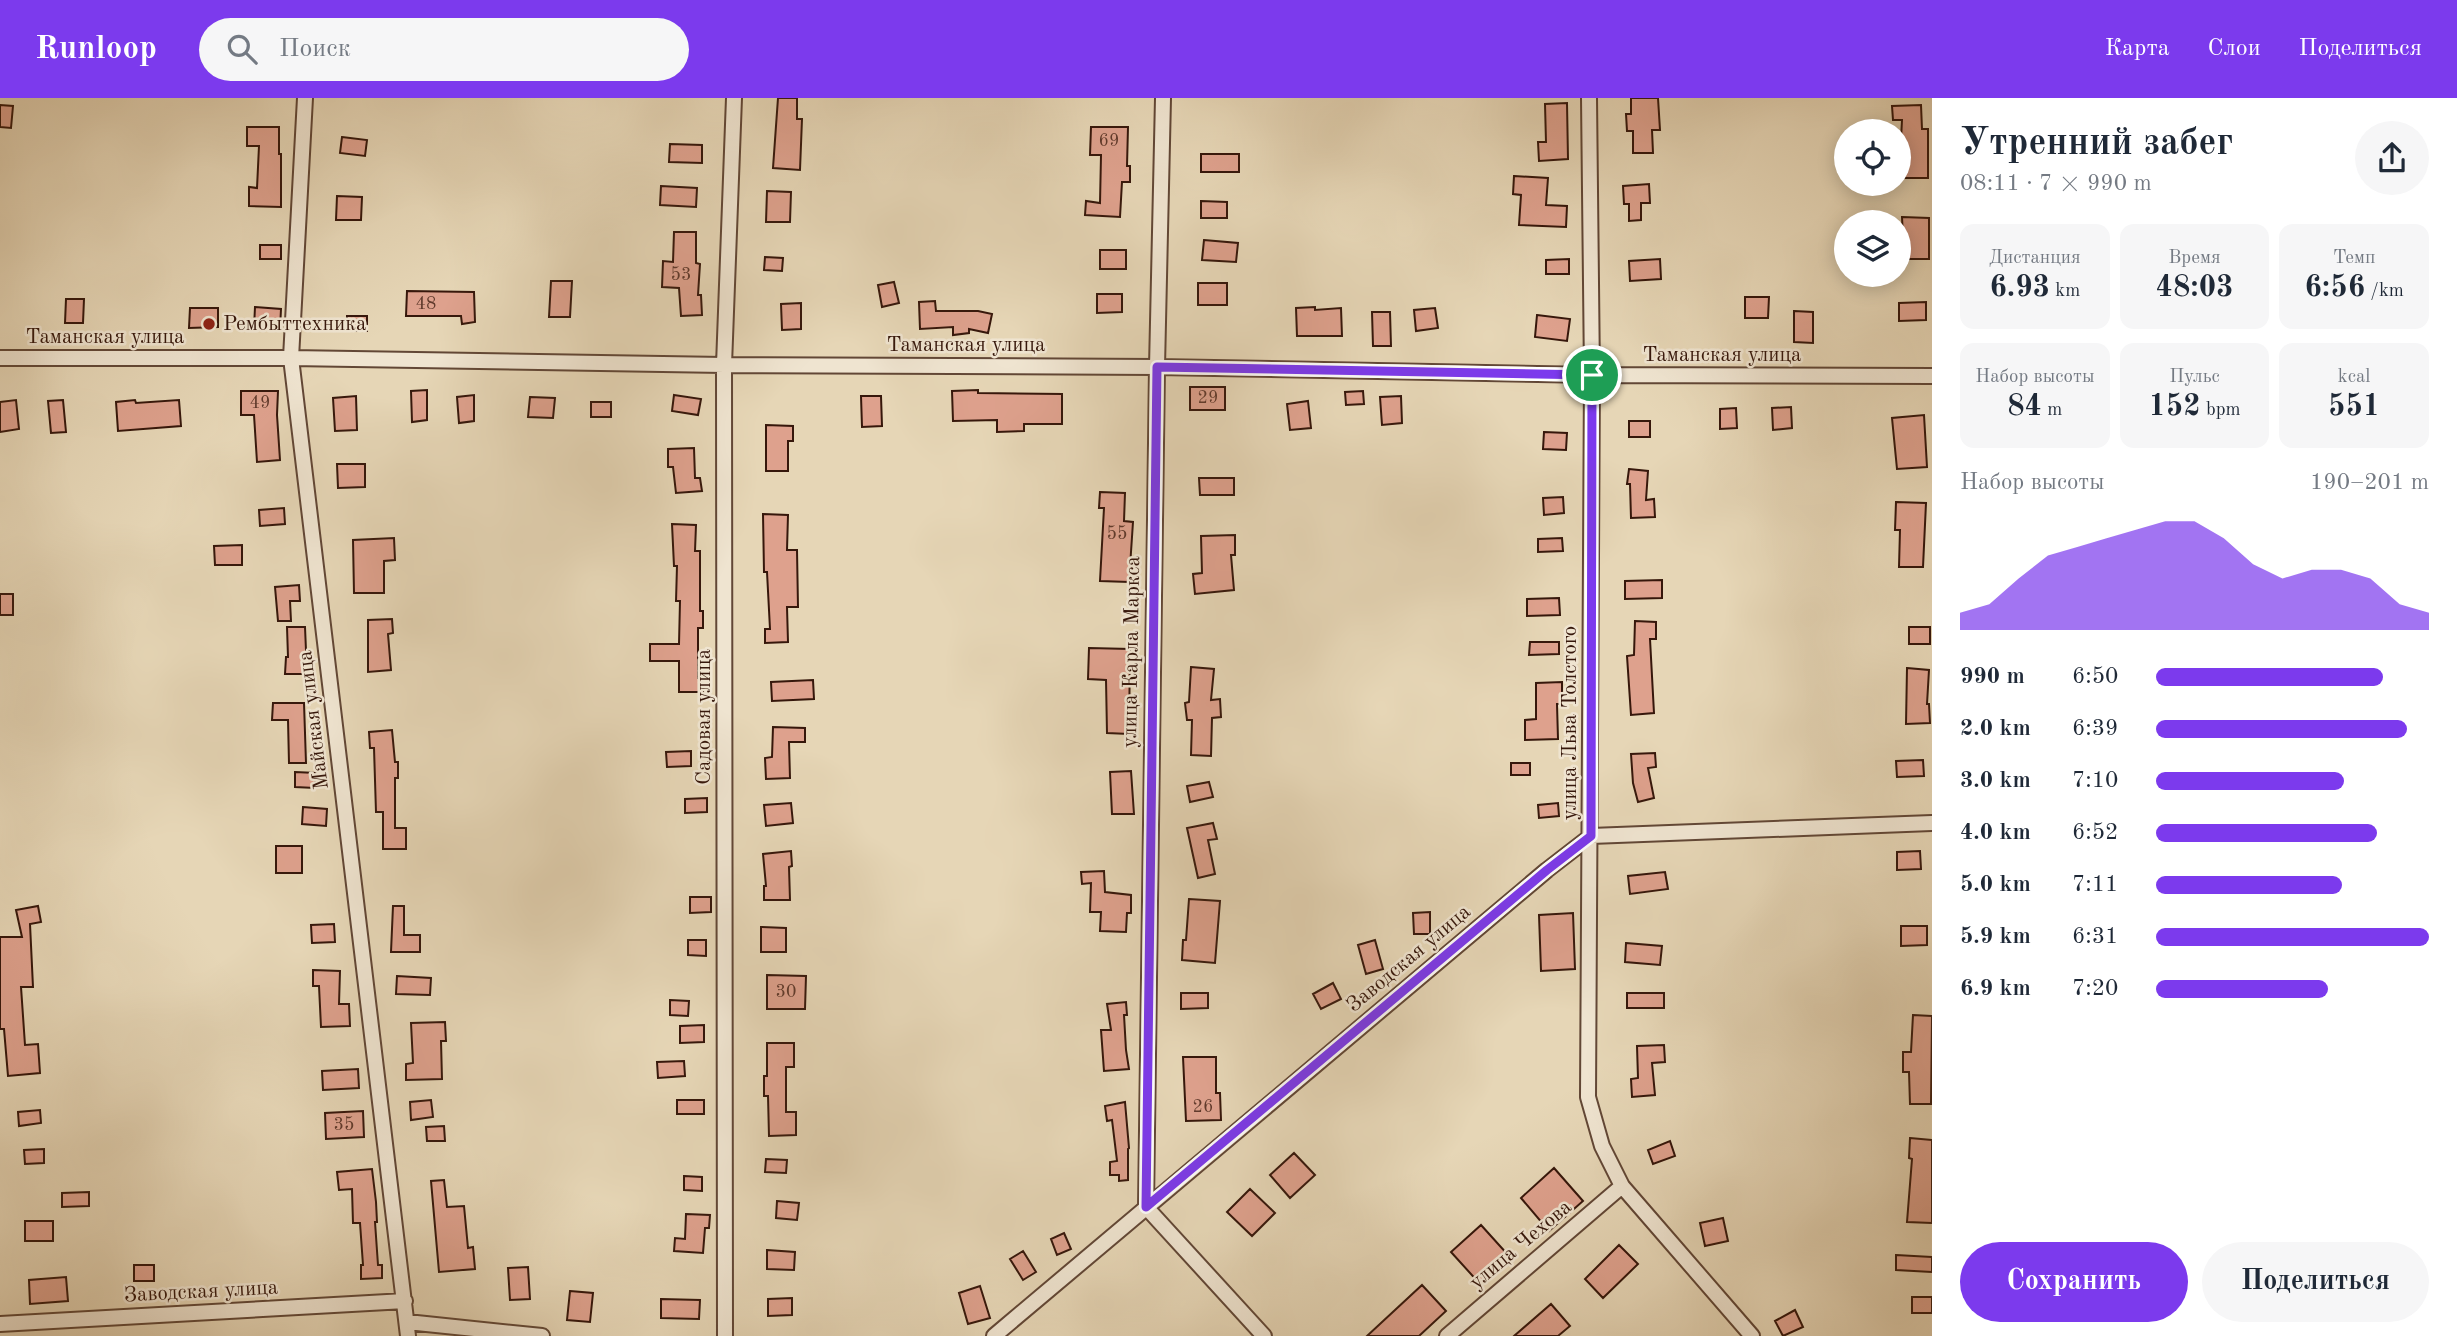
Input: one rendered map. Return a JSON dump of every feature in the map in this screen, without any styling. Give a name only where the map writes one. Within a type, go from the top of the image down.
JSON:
[{"type":"street","name":"Майская улица","points":[[305,98],[291,358],[408,1329]]},
{"type":"street","name":"Садовая улица","points":[[725,1336],[724,365],[734,98]]},
{"type":"street","name":"улица Карла Маркса","points":[[1146,1207],[1163,98]]},
{"type":"street","name":"улица Льва Толстого","points":[[1589,98],[1592,375],[1588,1097],[1602,1146],[1622,1186],[1752,1336]]},
{"type":"street","name":"Таманская улица","points":[[0,358],[291,358],[724,365],[1157,367],[1592,375],[1932,376]]},
{"type":"street","points":[[1591,836],[1932,822]]},
{"type":"street","name":"Заводская улица","points":[[994,1336],[1547,870],[1591,836]]},
{"type":"street","name":"улица Чехова","points":[[1447,1336],[1622,1186]]},
{"type":"street","points":[[1146,1207],[1264,1336]]},
{"type":"street","name":"Заводская улица","points":[[0,1324],[405,1301]]},
{"type":"street","points":[[408,1329],[542,1336]]},
{"type":"building","points":[[778,98],[797,98],[797,119],[802,119],[800,170],[773,168]]},
{"type":"building","points":[[1631,98],[1658,98],[1660,130],[1652,130],[1653,153],[1633,153],[1633,131],[1627,131],[1626,114],[1631,114]]},
{"type":"building","points":[[1567,103],[1568,159],[1539,161],[1538,142],[1546,142],[1545,104]]},
{"type":"building","points":[[0,105],[13,106],[11,128],[0,127]]},
{"type":"building","points":[[1921,105],[1922,129],[1928,129],[1928,178],[1911,178],[1911,119],[1893,119],[1892,106]]},
{"type":"building","points":[[247,127],[279,127],[281,207],[249,206],[249,187],[257,188],[259,146],[247,146]]},
{"type":"building","points":[[1091,127],[1128,127],[1127,166],[1130,166],[1130,182],[1122,182],[1120,217],[1085,215],[1086,201],[1100,203],[1101,155],[1090,155]]},
{"type":"building","points":[[342,137],[367,140],[365,156],[340,153]]},
{"type":"building","points":[[670,144],[702,145],[702,163],[669,162]]},
{"type":"building","points":[[1201,154],[1239,154],[1239,172],[1201,172]]},
{"type":"building","points":[[1514,176],[1548,178],[1546,205],[1567,206],[1566,227],[1519,225],[1521,195],[1513,194]]},
{"type":"building","points":[[1649,184],[1650,203],[1641,203],[1641,220],[1629,221],[1629,204],[1624,204],[1623,186]]},
{"type":"building","points":[[661,186],[697,188],[696,207],[660,205]]},
{"type":"building","points":[[767,191],[791,192],[790,222],[766,222]]},
{"type":"building","points":[[337,196],[362,197],[361,220],[336,220]]},
{"type":"building","points":[[1201,201],[1227,202],[1227,218],[1201,218]]},
{"type":"building","points":[[1911,217],[1929,218],[1929,259],[1911,259]]},
{"type":"building","points":[[674,232],[696,232],[696,263],[700,264],[698,295],[701,295],[702,315],[681,316],[679,288],[662,287],[663,261],[673,262]]},
{"type":"building","points":[[1204,240],[1238,243],[1236,262],[1202,260]]},
{"type":"building","points":[[260,245],[281,245],[281,259],[260,259]]},
{"type":"building","points":[[1100,250],[1126,250],[1126,269],[1100,269]]},
{"type":"building","points":[[765,257],[783,258],[782,271],[764,270]]},
{"type":"building","points":[[1569,259],[1569,274],[1546,274],[1546,260]]},
{"type":"building","points":[[1660,259],[1661,279],[1630,281],[1629,261]]},
{"type":"building","points":[[551,281],[572,281],[570,317],[549,317]]},
{"type":"building","points":[[894,282],[899,303],[882,307],[878,285]]},
{"type":"building","points":[[1198,283],[1227,283],[1227,305],[1198,305]]},
{"type":"building","points":[[407,291],[474,292],[475,322],[462,324],[461,316],[406,316]]},
{"type":"building","points":[[1097,294],[1122,294],[1122,312],[1097,313]]},
{"type":"building","points":[[1745,297],[1769,297],[1768,318],[1745,318]]},
{"type":"building","points":[[66,299],[84,299],[83,323],[65,323]]},
{"type":"building","points":[[935,301],[936,311],[978,311],[992,314],[988,333],[969,329],[969,333],[953,335],[953,327],[920,329],[919,302]]},
{"type":"building","points":[[1926,302],[1926,320],[1899,321],[1899,303]]},
{"type":"building","points":[[801,303],[801,329],[782,330],[781,304]]},
{"type":"building","points":[[255,307],[281,309],[280,329],[254,328]]},
{"type":"building","points":[[1315,307],[1315,310],[1341,308],[1342,336],[1297,336],[1296,308]]},
{"type":"building","points":[[190,308],[218,308],[218,327],[189,328]]},
{"type":"building","points":[[1435,308],[1438,328],[1416,331],[1414,310]]},
{"type":"building","points":[[1794,311],[1813,312],[1813,343],[1794,342]]},
{"type":"building","points":[[1372,312],[1390,312],[1391,346],[1373,346]]},
{"type":"building","points":[[1537,315],[1570,319],[1567,341],[1535,337]]},
{"type":"building","points":[[347,316],[367,316],[367,331],[347,331]]},
{"type":"building","points":[[1190,387],[1225,387],[1225,410],[1190,410]]},
{"type":"building","points":[[427,390],[427,420],[412,422],[411,391]]},
{"type":"building","points":[[978,390],[978,393],[1062,394],[1062,424],[1024,424],[1024,431],[997,432],[997,420],[953,421],[952,391]]},
{"type":"building","points":[[241,391],[278,391],[280,460],[257,462],[254,415],[241,415]]},
{"type":"building","points":[[1363,391],[1364,404],[1346,405],[1345,392]]},
{"type":"building","points":[[474,395],[474,421],[459,423],[457,397]]},
{"type":"building","points":[[674,395],[701,399],[698,415],[672,411]]},
{"type":"building","points":[[356,396],[357,430],[335,431],[333,398]]},
{"type":"building","points":[[861,396],[881,396],[882,426],[862,427]]},
{"type":"building","points":[[1401,396],[1402,423],[1382,425],[1380,397]]},
{"type":"building","points":[[530,397],[555,398],[553,418],[528,417]]},
{"type":"building","points":[[16,400],[19,429],[0,432],[0,402]]},
{"type":"building","points":[[63,400],[66,432],[51,433],[48,401]]},
{"type":"building","points":[[135,400],[136,403],[179,400],[181,426],[118,431],[116,402]]},
{"type":"building","points":[[1308,401],[1311,428],[1290,430],[1287,404]]},
{"type":"building","points":[[591,402],[611,402],[611,417],[591,417]]},
{"type":"building","points":[[1791,407],[1792,428],[1773,430],[1772,408]]},
{"type":"building","points":[[1736,408],[1737,428],[1720,429],[1720,409]]},
{"type":"building","points":[[1924,415],[1927,467],[1897,469],[1892,418]]},
{"type":"building","points":[[1629,421],[1650,421],[1650,437],[1629,437]]},
{"type":"building","points":[[766,425],[793,426],[793,441],[788,441],[788,471],[766,471]]},
{"type":"building","points":[[1544,432],[1567,433],[1566,450],[1543,449]]},
{"type":"building","points":[[694,448],[695,478],[700,478],[702,491],[676,493],[673,467],[668,467],[668,449]]},
{"type":"building","points":[[337,464],[365,464],[365,487],[338,488]]},
{"type":"building","points":[[1629,469],[1648,471],[1646,500],[1654,499],[1655,517],[1631,518],[1630,484],[1627,484]]},
{"type":"building","points":[[1199,478],[1234,478],[1234,495],[1200,495]]},
{"type":"building","points":[[1100,492],[1125,493],[1124,521],[1133,522],[1129,582],[1100,581],[1104,508],[1099,508]]},
{"type":"building","points":[[1563,497],[1564,513],[1544,515],[1543,498]]},
{"type":"building","points":[[1896,502],[1926,503],[1923,567],[1899,567],[1900,530],[1895,530]]},
{"type":"building","points":[[284,508],[285,524],[260,526],[259,510]]},
{"type":"building","points":[[763,514],[788,515],[787,550],[797,550],[798,607],[787,607],[788,642],[765,643],[765,629],[770,629],[767,572],[764,572]]},
{"type":"building","points":[[672,524],[696,525],[695,551],[700,551],[700,611],[703,611],[703,628],[698,628],[698,678],[703,678],[703,692],[679,692],[679,661],[650,661],[650,644],[679,644],[680,601],[676,601],[677,566],[674,566]]},
{"type":"building","points":[[1235,535],[1235,555],[1231,555],[1234,590],[1195,594],[1193,574],[1202,573],[1201,536]]},
{"type":"building","points":[[394,538],[395,560],[384,561],[384,593],[354,593],[353,540]]},
{"type":"building","points":[[1562,538],[1563,551],[1538,552],[1538,539]]},
{"type":"building","points":[[242,545],[242,565],[215,565],[214,546]]},
{"type":"building","points":[[1662,580],[1662,598],[1625,599],[1625,581]]},
{"type":"building","points":[[299,585],[300,601],[290,601],[291,621],[278,621],[275,587]]},
{"type":"building","points":[[0,594],[13,594],[13,615],[0,615]]},
{"type":"building","points":[[1559,598],[1560,615],[1527,616],[1527,599]]},
{"type":"building","points":[[392,619],[393,633],[388,634],[391,670],[368,672],[368,620]]},
{"type":"building","points":[[1635,621],[1656,622],[1656,639],[1650,639],[1654,713],[1631,715],[1627,656],[1634,655]]},
{"type":"building","points":[[287,627],[305,627],[307,674],[285,674],[288,657]]},
{"type":"building","points":[[1909,627],[1930,627],[1930,644],[1909,644]]},
{"type":"building","points":[[1530,642],[1559,642],[1559,654],[1529,655]]},
{"type":"building","points":[[1089,648],[1130,649],[1129,734],[1107,733],[1106,680],[1088,679]]},
{"type":"building","points":[[1191,667],[1214,669],[1211,700],[1220,699],[1221,717],[1212,718],[1211,756],[1191,755],[1192,720],[1187,720],[1185,703],[1189,702]]},
{"type":"building","points":[[1907,668],[1929,670],[1927,704],[1930,723],[1906,724]]},
{"type":"building","points":[[813,680],[814,699],[772,701],[771,682]]},
{"type":"building","points":[[1562,682],[1562,704],[1557,704],[1558,739],[1525,740],[1525,720],[1536,719],[1536,683]]},
{"type":"building","points":[[273,703],[304,703],[306,763],[289,763],[288,720],[272,720]]},
{"type":"building","points":[[773,727],[805,728],[805,742],[789,742],[790,778],[766,779],[765,758],[772,757]]},
{"type":"building","points":[[392,730],[395,762],[398,762],[398,778],[395,778],[395,828],[406,828],[406,849],[383,849],[383,812],[376,812],[374,748],[370,748],[369,732]]},
{"type":"building","points":[[691,751],[691,766],[667,767],[666,752]]},
{"type":"building","points":[[1655,753],[1656,767],[1648,768],[1654,798],[1638,802],[1633,783],[1631,754]]},
{"type":"building","points":[[1923,760],[1924,776],[1897,777],[1896,761]]},
{"type":"building","points":[[1511,763],[1530,763],[1530,775],[1511,775]]},
{"type":"building","points":[[1131,771],[1134,814],[1112,814],[1110,772]]},
{"type":"building","points":[[295,772],[316,773],[315,788],[295,787]]},
{"type":"building","points":[[1209,782],[1213,797],[1190,802],[1187,786]]},
{"type":"building","points":[[707,798],[707,812],[685,813],[685,799]]},
{"type":"building","points":[[791,803],[793,823],[766,826],[764,805]]},
{"type":"building","points":[[1558,803],[1559,816],[1539,818],[1538,805]]},
{"type":"building","points":[[303,807],[327,809],[326,826],[302,824]]},
{"type":"building","points":[[1213,823],[1217,839],[1208,840],[1215,874],[1198,878],[1187,828]]},
{"type":"building","points":[[276,846],[302,846],[302,873],[276,873]]},
{"type":"building","points":[[791,851],[790,900],[764,900],[766,886],[763,854]]},
{"type":"building","points":[[1920,851],[1921,869],[1897,870],[1897,852]]},
{"type":"building","points":[[1104,871],[1105,892],[1131,895],[1131,913],[1127,913],[1126,932],[1100,931],[1101,912],[1090,912],[1091,883],[1082,884],[1081,872]]},
{"type":"building","points":[[1665,872],[1668,889],[1630,894],[1628,876]]},
{"type":"building","points":[[690,897],[711,897],[711,912],[690,913]]},
{"type":"building","points":[[1189,899],[1220,901],[1215,963],[1182,960]]},
{"type":"building","points":[[38,906],[41,922],[30,924],[33,987],[21,987],[25,1045],[38,1044],[40,1073],[8,1076],[4,1029],[0,1029],[0,937],[22,937],[16,910]]},
{"type":"building","points":[[393,906],[404,906],[404,935],[420,935],[420,952],[391,952]]},
{"type":"building","points":[[1430,912],[1430,934],[1414,934],[1413,913]]},
{"type":"building","points":[[1573,913],[1575,969],[1541,971],[1539,915]]},
{"type":"building","points":[[334,924],[335,942],[312,943],[311,925]]},
{"type":"building","points":[[1901,926],[1927,926],[1927,945],[1901,946]]},
{"type":"building","points":[[761,927],[786,928],[786,952],[761,952]]},
{"type":"building","points":[[688,940],[706,940],[706,956],[688,955]]},
{"type":"building","points":[[1375,940],[1383,969],[1366,974],[1358,945]]},
{"type":"building","points":[[1626,943],[1662,946],[1660,965],[1625,962]]},
{"type":"building","points":[[313,970],[340,971],[339,1004],[349,1004],[350,1026],[321,1027],[319,986],[313,986]]},
{"type":"building","points":[[767,975],[806,976],[805,1009],[767,1009]]},
{"type":"building","points":[[397,976],[431,978],[430,995],[396,994]]},
{"type":"building","points":[[1333,983],[1341,999],[1321,1009],[1313,994]]},
{"type":"building","points":[[1181,993],[1208,993],[1208,1008],[1181,1009]]},
{"type":"building","points":[[1627,993],[1664,993],[1664,1008],[1627,1008]]},
{"type":"building","points":[[670,1000],[689,1001],[688,1016],[670,1015]]},
{"type":"building","points":[[1126,1002],[1127,1015],[1124,1015],[1129,1069],[1104,1071],[1101,1030],[1111,1030],[1107,1004]]},
{"type":"building","points":[[1913,1015],[1932,1016],[1931,1104],[1910,1104],[1909,1072],[1903,1072],[1903,1052],[1911,1052]]},
{"type":"building","points":[[445,1022],[446,1041],[441,1041],[442,1079],[406,1080],[406,1064],[413,1063],[411,1023]]},
{"type":"building","points":[[704,1025],[704,1042],[680,1043],[680,1026]]},
{"type":"building","points":[[767,1043],[794,1043],[794,1067],[786,1067],[786,1112],[796,1112],[796,1135],[769,1136],[768,1096],[764,1096]]},
{"type":"building","points":[[1664,1045],[1665,1062],[1652,1063],[1655,1095],[1632,1097],[1631,1079],[1638,1078],[1637,1046]]},
{"type":"building","points":[[1183,1057],[1216,1057],[1216,1093],[1220,1093],[1221,1120],[1186,1121]]},
{"type":"building","points":[[684,1061],[685,1076],[658,1078],[657,1062]]},
{"type":"building","points":[[358,1069],[359,1088],[323,1090],[322,1071]]},
{"type":"building","points":[[431,1100],[433,1117],[411,1120],[410,1102]]},
{"type":"building","points":[[677,1100],[704,1100],[704,1114],[677,1114]]},
{"type":"building","points":[[1125,1102],[1129,1148],[1128,1180],[1119,1181],[1119,1175],[1110,1175],[1110,1162],[1117,1161],[1112,1120],[1107,1121],[1105,1106]]},
{"type":"building","points":[[40,1110],[41,1123],[19,1126],[18,1112]]},
{"type":"building","points":[[363,1111],[364,1137],[326,1139],[325,1113]]},
{"type":"building","points":[[444,1126],[445,1141],[427,1141],[426,1127]]},
{"type":"building","points":[[1910,1138],[1932,1140],[1932,1223],[1907,1222],[1912,1159],[1909,1158]]},
{"type":"building","points":[[1670,1141],[1675,1156],[1653,1164],[1648,1150]]},
{"type":"building","points":[[44,1149],[44,1163],[25,1164],[24,1150]]},
{"type":"building","points":[[1294,1153],[1315,1175],[1290,1198],[1270,1175]]},
{"type":"building","points":[[766,1159],[787,1160],[786,1173],[765,1172]]},
{"type":"building","points":[[1554,1168],[1583,1201],[1549,1231],[1521,1198]]},
{"type":"building","points":[[372,1169],[378,1265],[382,1265],[382,1278],[361,1279],[363,1265],[360,1223],[353,1223],[352,1189],[339,1190],[337,1172]]},
{"type":"building","points":[[684,1176],[702,1177],[702,1191],[684,1190]]},
{"type":"building","points":[[444,1180],[447,1207],[464,1206],[468,1248],[473,1247],[475,1269],[439,1272],[431,1181]]},
{"type":"building","points":[[1250,1189],[1275,1213],[1252,1236],[1227,1212]]},
{"type":"building","points":[[89,1192],[89,1206],[62,1207],[62,1193]]},
{"type":"building","points":[[777,1201],[799,1203],[797,1220],[776,1218]]},
{"type":"building","points":[[686,1214],[710,1215],[709,1228],[705,1228],[703,1253],[674,1251],[675,1238],[685,1239]]},
{"type":"building","points":[[1723,1218],[1728,1241],[1705,1246],[1700,1223]]},
{"type":"building","points":[[25,1221],[53,1221],[53,1241],[25,1241]]},
{"type":"building","points":[[1481,1225],[1509,1256],[1480,1284],[1451,1252]]},
{"type":"building","points":[[1064,1233],[1071,1249],[1057,1255],[1051,1239]]},
{"type":"building","points":[[1619,1245],[1638,1264],[1603,1298],[1585,1279]]},
{"type":"building","points":[[767,1250],[795,1252],[794,1270],[767,1269]]},
{"type":"building","points":[[1023,1251],[1036,1272],[1023,1280],[1010,1259]]},
{"type":"building","points":[[1896,1255],[1932,1257],[1932,1272],[1896,1270]]},
{"type":"building","points":[[134,1265],[154,1265],[154,1281],[134,1281]]},
{"type":"building","points":[[528,1267],[530,1299],[510,1300],[508,1268]]},
{"type":"building","points":[[66,1277],[68,1301],[30,1304],[29,1280]]},
{"type":"building","points":[[1422,1285],[1446,1311],[1419,1336],[1367,1336]]},
{"type":"building","points":[[980,1286],[990,1318],[968,1324],[959,1293]]},
{"type":"building","points":[[570,1291],[593,1293],[590,1322],[567,1320]]},
{"type":"building","points":[[1912,1297],[1932,1297],[1932,1313],[1912,1313]]},
{"type":"building","points":[[792,1298],[792,1315],[768,1316],[768,1299]]},
{"type":"building","points":[[661,1299],[700,1300],[699,1319],[661,1318]]},
{"type":"building","points":[[1551,1304],[1570,1326],[1558,1336],[1514,1336]]},
{"type":"building","points":[[1795,1310],[1803,1327],[1783,1336],[1775,1321]]},
{"type":"place","name":"Рембыттехника","points":[[209,324]]},
{"type":"route","points":[[1157,367],[1592,375],[1591,836],[1146,1207],[1157,367]]}]
